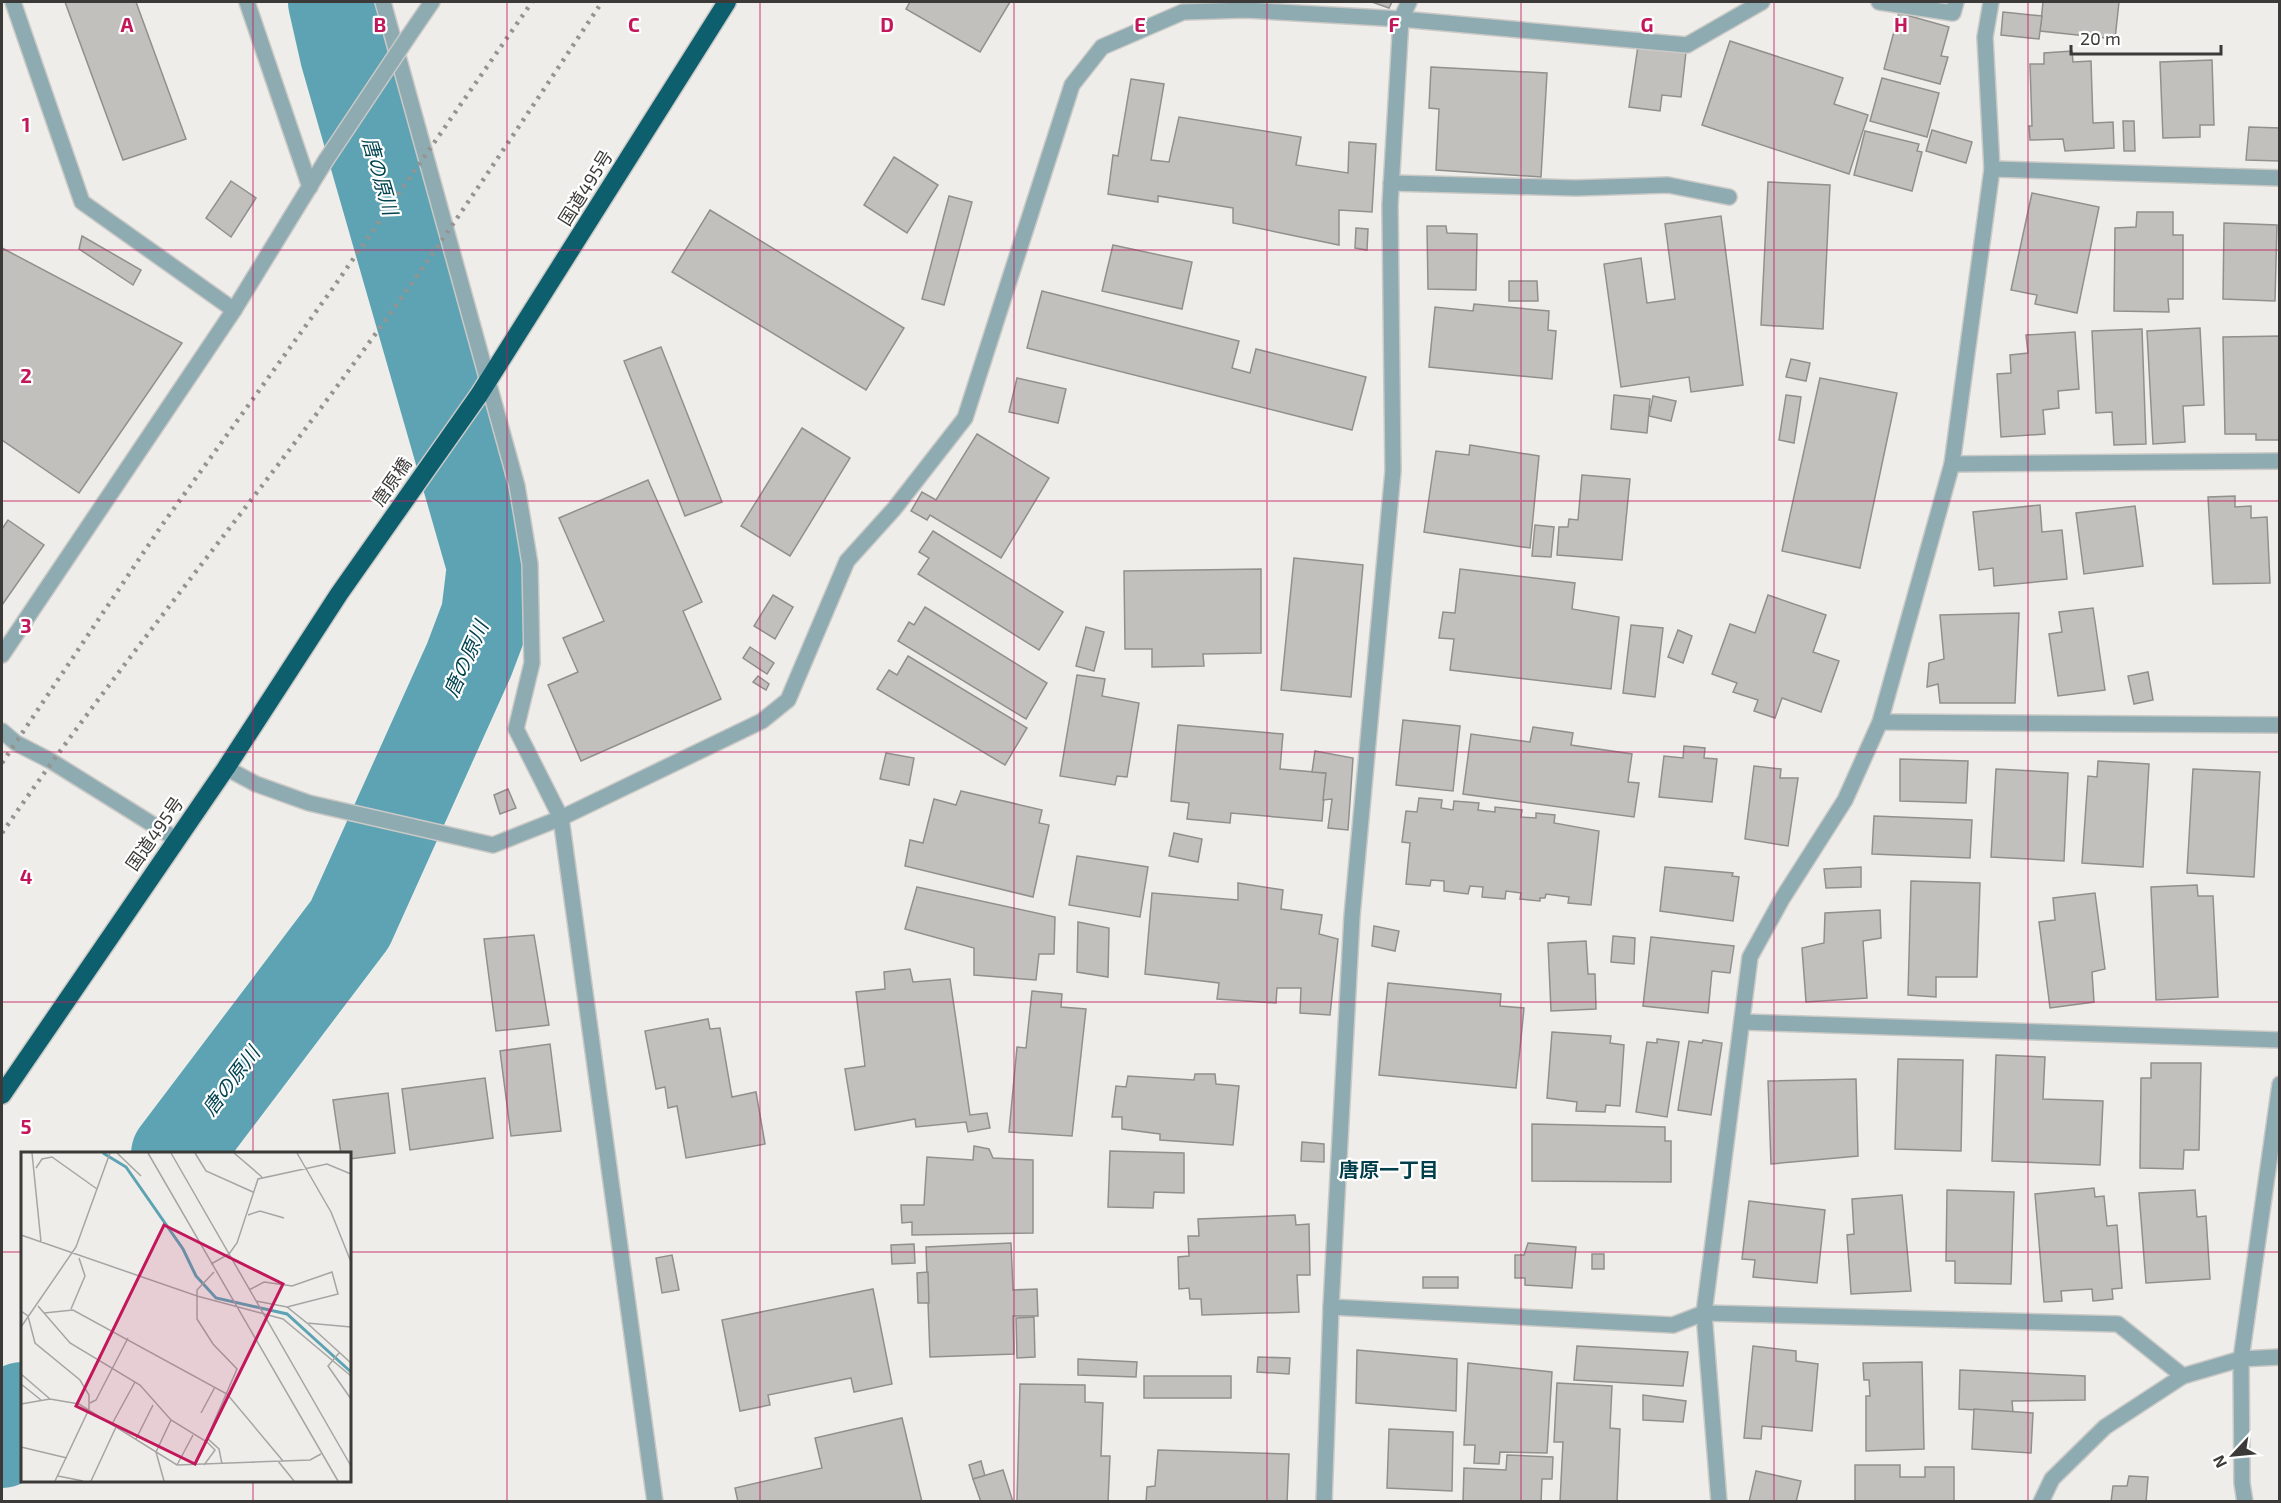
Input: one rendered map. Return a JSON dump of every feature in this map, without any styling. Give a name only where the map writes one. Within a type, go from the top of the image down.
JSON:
[{"type":"highway","name":"国道495号","points":[[484,388],[727,2]]},
{"type":"highway","name":"唐原橋","points":[[339,594],[484,388]]},
{"type":"highway","name":"国道495号","points":[[2,1095],[226,768],[339,594]]},
{"type":"street","points":[[13,2],[81,202],[234,310]]},
{"type":"street","points":[[247,2],[309,187]]},
{"type":"street","points":[[383,2],[484,388],[517,486],[530,564],[532,663],[516,729],[561,818],[655,1502]]},
{"type":"street","points":[[2,655],[234,310],[326,160],[432,2]]},
{"type":"street","points":[[1324,1502],[1331,1307],[1352,916],[1393,471],[1391,183],[1401,19],[1409,2]]},
{"type":"street","points":[[226,768],[256,784],[309,803],[493,845],[561,818],[762,721],[788,700],[848,561],[894,509],[966,418],[1072,85],[1102,46],[1183,12],[1246,10],[1401,19],[1687,45],[1762,2]]},
{"type":"street","points":[[1879,2],[1953,13],[1956,2]]},
{"type":"street","points":[[1719,1502],[1704,1313],[1750,957],[1782,899],[1845,800],[1880,722],[1952,464],[1992,169],[1985,37],[1991,2]]},
{"type":"street","points":[[1992,169],[2280,178]]},
{"type":"street","points":[[1391,183],[1576,189],[1668,185],[1730,197]]},
{"type":"street","points":[[1952,464],[2280,461]]},
{"type":"street","points":[[1880,722],[2280,725]]},
{"type":"street","points":[[2,730],[16,743],[51,761],[176,839]]},
{"type":"street","points":[[1743,1022],[2280,1040]]},
{"type":"street","points":[[2245,1502],[2242,1483],[2241,1359],[2280,1084]]},
{"type":"street","points":[[1331,1307],[1673,1325],[1704,1313],[2118,1324],[2183,1376]]},
{"type":"street","points":[[2041,1502],[2052,1479],[2105,1427],[2183,1376],[2241,1359],[2280,1357]]},
{"type":"building","points":[[65,2],[136,2],[186,139],[123,160]]},
{"type":"building","points":[[910,2],[1010,2],[980,52],[906,9]]},
{"type":"building","points":[[1372,2],[1392,2],[1389,8]]},
{"type":"building","points":[[2043,2],[2119,2],[2115,39],[2040,31]]},
{"type":"building","points":[[2003,12],[2042,16],[2039,39],[2001,35]]},
{"type":"building","points":[[1899,13],[1949,27],[1941,56],[1948,57],[1940,84],[1884,69]]},
{"type":"building","points":[[1730,41],[1843,78],[1834,104],[1868,115],[1849,174],[1702,125]]},
{"type":"building","points":[[1638,46],[1686,52],[1681,97],[1662,95],[1660,111],[1629,107]]},
{"type":"building","points":[[2072,51],[2073,62],[2091,61],[2093,123],[2113,122],[2114,148],[2065,151],[2063,139],[2030,140],[2029,126],[2032,126],[2030,64],[2044,64],[2044,53]]},
{"type":"building","points":[[2212,60],[2214,125],[2200,125],[2200,137],[2163,138],[2160,62]]},
{"type":"building","points":[[1431,67],[1547,73],[1541,177],[1436,170],[1439,109],[1429,108]]},
{"type":"building","points":[[1882,78],[1939,93],[1927,137],[1870,121]]},
{"type":"building","points":[[1131,79],[1164,84],[1151,160],[1169,162],[1179,117],[1301,137],[1296,165],[1348,173],[1349,142],[1376,144],[1372,212],[1339,210],[1339,245],[1233,223],[1233,208],[1158,196],[1158,202],[1108,194],[1113,155],[1118,156]]},
{"type":"building","points":[[2123,121],[2134,121],[2135,151],[2124,151]]},
{"type":"building","points":[[2249,127],[2280,128],[2280,161],[2246,160]]},
{"type":"building","points":[[1932,130],[1972,142],[1966,163],[1926,151]]},
{"type":"building","points":[[1865,131],[1919,144],[1917,151],[1922,152],[1912,191],[1854,175]]},
{"type":"building","points":[[894,157],[938,185],[907,233],[864,205]]},
{"type":"building","points":[[231,181],[256,198],[231,237],[206,218]]},
{"type":"building","points":[[1768,182],[1830,185],[1823,329],[1761,325]]},
{"type":"building","points":[[2032,193],[2099,207],[2077,313],[2035,304],[2037,295],[2011,290]]},
{"type":"building","points":[[949,196],[972,202],[944,305],[922,299]]},
{"type":"building","points":[[710,210],[904,328],[866,390],[672,272]]},
{"type":"building","points":[[2137,212],[2173,212],[2173,235],[2183,235],[2183,299],[2168,299],[2169,312],[2114,311],[2115,228],[2136,227]]},
{"type":"building","points":[[1721,216],[1743,385],[1691,392],[1689,377],[1621,387],[1604,264],[1641,258],[1647,303],[1675,299],[1665,224]]},
{"type":"building","points":[[2224,223],[2277,225],[2275,301],[2223,299]]},
{"type":"building","points":[[1427,226],[1446,226],[1447,233],[1477,234],[1476,290],[1428,289]]},
{"type":"building","points":[[1356,228],[1368,229],[1367,250],[1355,248]]},
{"type":"building","points":[[82,236],[141,270],[133,285],[79,249]]},
{"type":"building","points":[[1113,245],[1192,262],[1182,309],[1102,291]]},
{"type":"building","points":[[2,248],[182,343],[79,493],[2,440]]},
{"type":"building","points":[[1509,281],[1537,281],[1538,301],[1509,301]]},
{"type":"building","points":[[1042,291],[1239,341],[1232,368],[1250,373],[1256,349],[1366,377],[1352,430],[1027,348]]},
{"type":"building","points":[[1474,304],[1549,311],[1548,330],[1556,331],[1552,379],[1429,367],[1435,307],[1473,311]]},
{"type":"building","points":[[2200,328],[2204,405],[2183,406],[2185,442],[2153,444],[2147,331]]},
{"type":"building","points":[[2142,329],[2146,444],[2114,445],[2112,412],[2096,413],[2092,331]]},
{"type":"building","points":[[2075,332],[2079,389],[2058,391],[2059,408],[2043,410],[2045,434],[2001,437],[1997,374],[2011,373],[2010,355],[2028,353],[2026,335]]},
{"type":"building","points":[[2280,336],[2280,440],[2256,440],[2256,434],[2225,434],[2223,337]]},
{"type":"building","points":[[661,347],[722,502],[685,516],[624,361]]},
{"type":"building","points":[[1791,359],[1810,363],[1806,381],[1786,377]]},
{"type":"building","points":[[1017,378],[1066,389],[1058,423],[1009,412]]},
{"type":"building","points":[[1820,378],[1897,393],[1860,568],[1782,551]]},
{"type":"building","points":[[1614,395],[1650,399],[1647,433],[1611,429]]},
{"type":"building","points":[[1786,395],[1801,397],[1794,443],[1779,440]]},
{"type":"building","points":[[1653,396],[1676,401],[1671,421],[1649,416]]},
{"type":"building","points":[[802,428],[850,458],[790,556],[741,526]]},
{"type":"building","points":[[977,434],[1049,478],[1001,558],[930,515],[927,520],[911,511],[922,492],[936,500]]},
{"type":"building","points":[[1470,445],[1539,456],[1530,548],[1424,532],[1436,451],[1469,455]]},
{"type":"building","points":[[1582,475],[1630,479],[1622,560],[1557,555],[1559,527],[1568,527],[1569,519],[1578,520]]},
{"type":"building","points":[[648,480],[702,602],[683,611],[721,699],[581,761],[548,685],[578,672],[563,638],[604,621],[559,518]]},
{"type":"building","points":[[2235,496],[2235,507],[2251,506],[2251,518],[2267,517],[2270,583],[2213,584],[2208,497]]},
{"type":"building","points":[[2040,505],[2042,532],[2062,530],[2067,579],[1994,586],[1993,568],[1979,570],[1973,512]]},
{"type":"building","points":[[2135,506],[2143,566],[2084,574],[2076,513]]},
{"type":"building","points":[[8,520],[44,545],[2,605],[2,529]]},
{"type":"building","points":[[1535,525],[1554,527],[1551,557],[1532,556]]},
{"type":"building","points":[[933,531],[1063,612],[1039,650],[918,574],[929,558],[919,552]]},
{"type":"building","points":[[1294,558],[1363,565],[1351,697],[1281,690]]},
{"type":"building","points":[[1261,569],[1261,653],[1203,654],[1204,666],[1152,667],[1152,649],[1125,649],[1124,571]]},
{"type":"building","points":[[1460,569],[1575,583],[1572,609],[1619,617],[1611,689],[1450,670],[1454,639],[1439,638],[1443,612],[1455,613]]},
{"type":"building","points":[[773,595],[793,607],[775,639],[754,626]]},
{"type":"building","points":[[1768,595],[1826,615],[1813,652],[1839,661],[1821,712],[1782,698],[1775,718],[1754,711],[1758,700],[1733,692],[1737,683],[1712,674],[1730,624],[1755,633]]},
{"type":"building","points":[[925,607],[1047,683],[1026,719],[898,641],[909,622],[914,625]]},
{"type":"building","points":[[2093,608],[2105,690],[2058,696],[2049,634],[2062,632],[2059,612]]},
{"type":"building","points":[[2019,613],[2015,703],[1940,703],[1938,684],[1927,687],[1929,663],[1944,659],[1940,615]]},
{"type":"building","points":[[1631,625],[1663,628],[1655,697],[1623,693]]},
{"type":"building","points":[[1086,627],[1104,632],[1094,671],[1076,666]]},
{"type":"building","points":[[1678,630],[1692,636],[1683,663],[1668,657]]},
{"type":"building","points":[[750,647],[774,663],[767,674],[743,658]]},
{"type":"building","points":[[908,656],[1027,728],[1005,765],[877,689],[889,670],[897,675]]},
{"type":"building","points":[[2148,672],[2153,700],[2134,704],[2128,676]]},
{"type":"building","points":[[1077,675],[1105,679],[1102,696],[1139,703],[1127,777],[1117,776],[1115,785],[1060,776]]},
{"type":"building","points":[[758,676],[769,684],[766,690],[753,682]]},
{"type":"building","points":[[1403,720],[1460,726],[1453,791],[1396,785]]},
{"type":"building","points":[[1178,725],[1283,734],[1280,769],[1326,773],[1322,821],[1231,813],[1230,823],[1187,819],[1189,803],[1171,801]]},
{"type":"building","points":[[1533,727],[1573,733],[1571,745],[1632,754],[1628,782],[1639,783],[1634,817],[1463,794],[1471,734],[1530,742]]},
{"type":"building","points":[[1684,746],[1705,748],[1704,758],[1717,759],[1712,802],[1659,797],[1664,756],[1683,758]]},
{"type":"building","points":[[1315,751],[1353,758],[1348,830],[1328,828],[1332,799],[1323,800],[1326,773],[1312,772]]},
{"type":"building","points":[[886,753],[914,758],[909,785],[880,779]]},
{"type":"building","points":[[1900,759],[1968,761],[1966,803],[1900,801]]},
{"type":"building","points":[[2098,761],[2149,764],[2143,867],[2082,863],[2088,776],[2097,777]]},
{"type":"building","points":[[1754,766],[1781,769],[1780,778],[1798,778],[1788,846],[1745,839]]},
{"type":"building","points":[[1996,769],[2068,773],[2064,861],[1991,857]]},
{"type":"building","points":[[2193,769],[2260,772],[2254,877],[2187,873]]},
{"type":"building","points":[[508,789],[516,808],[500,814],[494,795]]},
{"type":"building","points":[[961,791],[1042,810],[1039,823],[1049,825],[1033,897],[905,866],[910,840],[923,843],[934,799],[956,805]]},
{"type":"building","points":[[1419,798],[1442,800],[1441,808],[1453,810],[1454,801],[1479,803],[1478,810],[1495,812],[1495,807],[1522,810],[1521,817],[1536,818],[1536,813],[1555,815],[1554,823],[1599,831],[1591,905],[1568,903],[1569,897],[1546,894],[1545,898],[1540,898],[1540,901],[1520,899],[1521,893],[1506,891],[1505,899],[1482,897],[1483,887],[1470,886],[1468,894],[1444,891],[1444,881],[1431,880],[1430,886],[1406,884],[1410,843],[1402,842],[1406,811],[1417,812]]},
{"type":"building","points":[[1874,816],[1972,820],[1970,858],[1872,854]]},
{"type":"building","points":[[1174,833],[1202,839],[1198,862],[1169,856]]},
{"type":"building","points":[[1077,856],[1148,867],[1140,917],[1069,905]]},
{"type":"building","points":[[1665,867],[1733,873],[1732,876],[1739,877],[1733,921],[1660,911]]},
{"type":"building","points":[[1861,867],[1861,887],[1826,888],[1824,869]]},
{"type":"building","points":[[1911,881],[1980,883],[1977,977],[1936,977],[1936,997],[1908,995]]},
{"type":"building","points":[[1238,883],[1283,890],[1281,909],[1322,915],[1319,934],[1338,939],[1330,1015],[1300,1013],[1301,988],[1277,988],[1276,1003],[1217,999],[1219,983],[1145,974],[1152,893],[1238,900]]},
{"type":"building","points":[[2197,885],[2198,896],[2213,896],[2218,997],[2156,1000],[2151,887]]},
{"type":"building","points":[[917,887],[1055,917],[1054,954],[1039,954],[1036,980],[974,975],[974,948],[905,929]]},
{"type":"building","points":[[2095,893],[2105,969],[2092,972],[2094,1002],[2050,1008],[2039,922],[2055,920],[2053,898]]},
{"type":"building","points":[[1880,910],[1881,938],[1863,941],[1867,998],[1806,1002],[1802,948],[1824,943],[1825,913]]},
{"type":"building","points":[[1078,922],[1109,928],[1108,977],[1077,972]]},
{"type":"building","points":[[1374,926],[1399,931],[1395,951],[1372,946]]},
{"type":"building","points":[[534,935],[549,1025],[496,1031],[484,939]]},
{"type":"building","points":[[1613,936],[1635,938],[1634,964],[1611,962]]},
{"type":"building","points":[[1651,937],[1734,946],[1730,973],[1712,971],[1708,1013],[1643,1006]]},
{"type":"building","points":[[1586,941],[1588,974],[1595,974],[1596,1009],[1551,1011],[1548,943]]},
{"type":"building","points":[[910,969],[913,982],[950,979],[970,1115],[987,1113],[990,1128],[968,1132],[966,1122],[916,1127],[915,1119],[855,1130],[845,1069],[865,1066],[856,992],[885,989],[884,972]]},
{"type":"building","points":[[1388,983],[1501,994],[1500,1006],[1524,1008],[1516,1088],[1379,1075]]},
{"type":"building","points":[[1032,991],[1062,994],[1061,1007],[1086,1009],[1072,1136],[1009,1132],[1017,1047],[1026,1048]]},
{"type":"building","points":[[708,1019],[710,1029],[720,1028],[732,1097],[756,1092],[765,1144],[686,1158],[677,1106],[668,1108],[665,1087],[656,1089],[645,1031]]},
{"type":"building","points":[[1552,1032],[1611,1036],[1610,1043],[1624,1045],[1620,1106],[1606,1105],[1605,1112],[1576,1111],[1577,1102],[1547,1098]]},
{"type":"building","points":[[1657,1039],[1679,1042],[1667,1117],[1636,1112],[1647,1042],[1657,1043]]},
{"type":"building","points":[[1703,1040],[1722,1043],[1711,1115],[1678,1110],[1689,1041],[1702,1043]]},
{"type":"building","points":[[550,1044],[561,1131],[511,1136],[500,1051]]},
{"type":"building","points":[[1996,1055],[2045,1057],[2043,1099],[2103,1101],[2100,1165],[1992,1161]]},
{"type":"building","points":[[1898,1059],[1963,1060],[1961,1151],[1895,1149]]},
{"type":"building","points":[[2151,1063],[2201,1063],[2199,1150],[2184,1150],[2183,1169],[2140,1168],[2141,1078],[2151,1078]]},
{"type":"building","points":[[1195,1074],[1215,1074],[1216,1084],[1239,1086],[1233,1145],[1160,1140],[1160,1134],[1122,1129],[1122,1117],[1112,1117],[1116,1086],[1126,1087],[1128,1076],[1194,1080]]},
{"type":"building","points":[[485,1078],[493,1138],[410,1150],[402,1089]]},
{"type":"building","points":[[1856,1079],[1858,1156],[1771,1164],[1768,1081]]},
{"type":"building","points":[[388,1093],[395,1153],[351,1159],[351,1152],[341,1152],[333,1100]]},
{"type":"building","points":[[1532,1124],[1665,1127],[1665,1141],[1671,1141],[1671,1182],[1532,1181]]},
{"type":"building","points":[[1302,1142],[1324,1144],[1324,1162],[1301,1161]]},
{"type":"building","points":[[974,1146],[989,1149],[993,1158],[1033,1160],[1033,1233],[912,1235],[912,1222],[902,1223],[901,1205],[924,1205],[927,1157],[973,1160]]},
{"type":"building","points":[[1110,1151],[1184,1153],[1184,1193],[1154,1192],[1153,1208],[1108,1207]]},
{"type":"building","points":[[2094,1188],[2095,1197],[2104,1196],[2107,1226],[2117,1225],[2122,1288],[2112,1289],[2113,1299],[2093,1301],[2092,1289],[2061,1291],[2062,1301],[2044,1302],[2035,1194]]},
{"type":"building","points":[[1947,1190],[2014,1192],[2011,1284],[1955,1283],[1955,1261],[1946,1261]]},
{"type":"building","points":[[2195,1190],[2197,1217],[2206,1216],[2210,1279],[2146,1283],[2139,1193]]},
{"type":"building","points":[[1902,1195],[1911,1291],[1851,1294],[1847,1235],[1854,1234],[1852,1199]]},
{"type":"building","points":[[1749,1201],[1825,1210],[1817,1283],[1753,1277],[1755,1260],[1742,1259]]},
{"type":"building","points":[[1295,1215],[1296,1225],[1309,1224],[1310,1275],[1297,1275],[1299,1312],[1202,1315],[1201,1299],[1190,1299],[1189,1288],[1179,1289],[1178,1257],[1189,1256],[1188,1236],[1199,1236],[1198,1219]]},
{"type":"building","points":[[1011,1243],[1013,1290],[1037,1289],[1038,1316],[1013,1316],[1014,1354],[930,1357],[926,1247]]},
{"type":"building","points":[[1528,1243],[1576,1247],[1572,1288],[1525,1285],[1525,1278],[1515,1278],[1515,1255],[1524,1255]]},
{"type":"building","points":[[914,1244],[915,1263],[892,1264],[891,1245]]},
{"type":"building","points":[[1592,1254],[1604,1254],[1604,1269],[1592,1269]]},
{"type":"building","points":[[672,1255],[679,1290],[662,1293],[656,1258]]},
{"type":"building","points":[[928,1272],[929,1303],[918,1303],[917,1273]]},
{"type":"building","points":[[1423,1277],[1458,1277],[1458,1288],[1423,1288]]},
{"type":"building","points":[[873,1289],[892,1384],[854,1392],[851,1378],[768,1395],[770,1405],[740,1411],[722,1320]]},
{"type":"building","points":[[1034,1317],[1035,1357],[1017,1358],[1016,1318]]},
{"type":"building","points":[[1577,1346],[1688,1352],[1683,1386],[1574,1380]]},
{"type":"building","points":[[1753,1346],[1796,1351],[1796,1361],[1818,1364],[1812,1431],[1762,1426],[1761,1439],[1744,1438]]},
{"type":"building","points":[[1357,1350],[1457,1359],[1456,1411],[1356,1403]]},
{"type":"building","points":[[1258,1357],[1290,1358],[1289,1374],[1257,1372]]},
{"type":"building","points":[[1078,1359],[1137,1362],[1136,1377],[1078,1375]]},
{"type":"building","points":[[1922,1362],[1924,1449],[1866,1451],[1866,1396],[1870,1396],[1869,1380],[1864,1380],[1863,1363]]},
{"type":"building","points":[[1468,1363],[1552,1372],[1547,1453],[1500,1452],[1499,1464],[1474,1463],[1475,1445],[1464,1445]]},
{"type":"building","points":[[1960,1370],[2085,1376],[2085,1400],[2012,1401],[2013,1412],[1959,1409]]},
{"type":"building","points":[[1144,1376],[1231,1376],[1231,1398],[1144,1398]]},
{"type":"building","points":[[1557,1383],[1612,1386],[1610,1428],[1620,1429],[1617,1502],[1560,1502],[1563,1442],[1554,1442]]},
{"type":"building","points":[[1020,1384],[1085,1385],[1085,1402],[1103,1403],[1101,1456],[1110,1456],[1108,1502],[1017,1502]]},
{"type":"building","points":[[1643,1395],[1686,1401],[1683,1422],[1643,1420]]},
{"type":"building","points":[[1974,1409],[2033,1413],[2031,1453],[1972,1449]]},
{"type":"building","points":[[902,1418],[922,1502],[738,1502],[735,1488],[822,1468],[815,1438]]},
{"type":"building","points":[[1389,1429],[1453,1432],[1452,1491],[1387,1488]]},
{"type":"building","points":[[1158,1450],[1289,1454],[1287,1502],[1146,1502],[1147,1487],[1155,1486]]},
{"type":"building","points":[[1507,1455],[1553,1457],[1552,1479],[1542,1479],[1541,1502],[1463,1502],[1464,1468],[1506,1470]]},
{"type":"building","points":[[981,1461],[985,1476],[973,1479],[969,1465]]},
{"type":"building","points":[[1855,1465],[1900,1465],[1900,1477],[1925,1477],[1925,1467],[1954,1467],[1954,1502],[1855,1502]]},
{"type":"building","points":[[1003,1470],[1013,1502],[981,1502],[973,1479]]},
{"type":"building","points":[[1756,1471],[1801,1481],[1796,1502],[1749,1502]]},
{"type":"building","points":[[2129,1476],[2148,1477],[2146,1502],[2111,1502],[2113,1486],[2127,1486]]},
{"type":"waterway","name":"唐の原川","points":[[178,1152],[350,924],[469,660],[486,615],[492,566],[345,55],[333,2]]},
{"type":"waterway","name":"唐の原川","points":[[2,1443],[21,1409]]},
{"type":"railway","points":[[2,763],[162,525],[333,288],[532,2]]},
{"type":"railway","points":[[2,833],[89,712],[392,312],[602,2]]},
{"type":"district","name":"唐原一丁目","points":[[1389,1170]]}]
